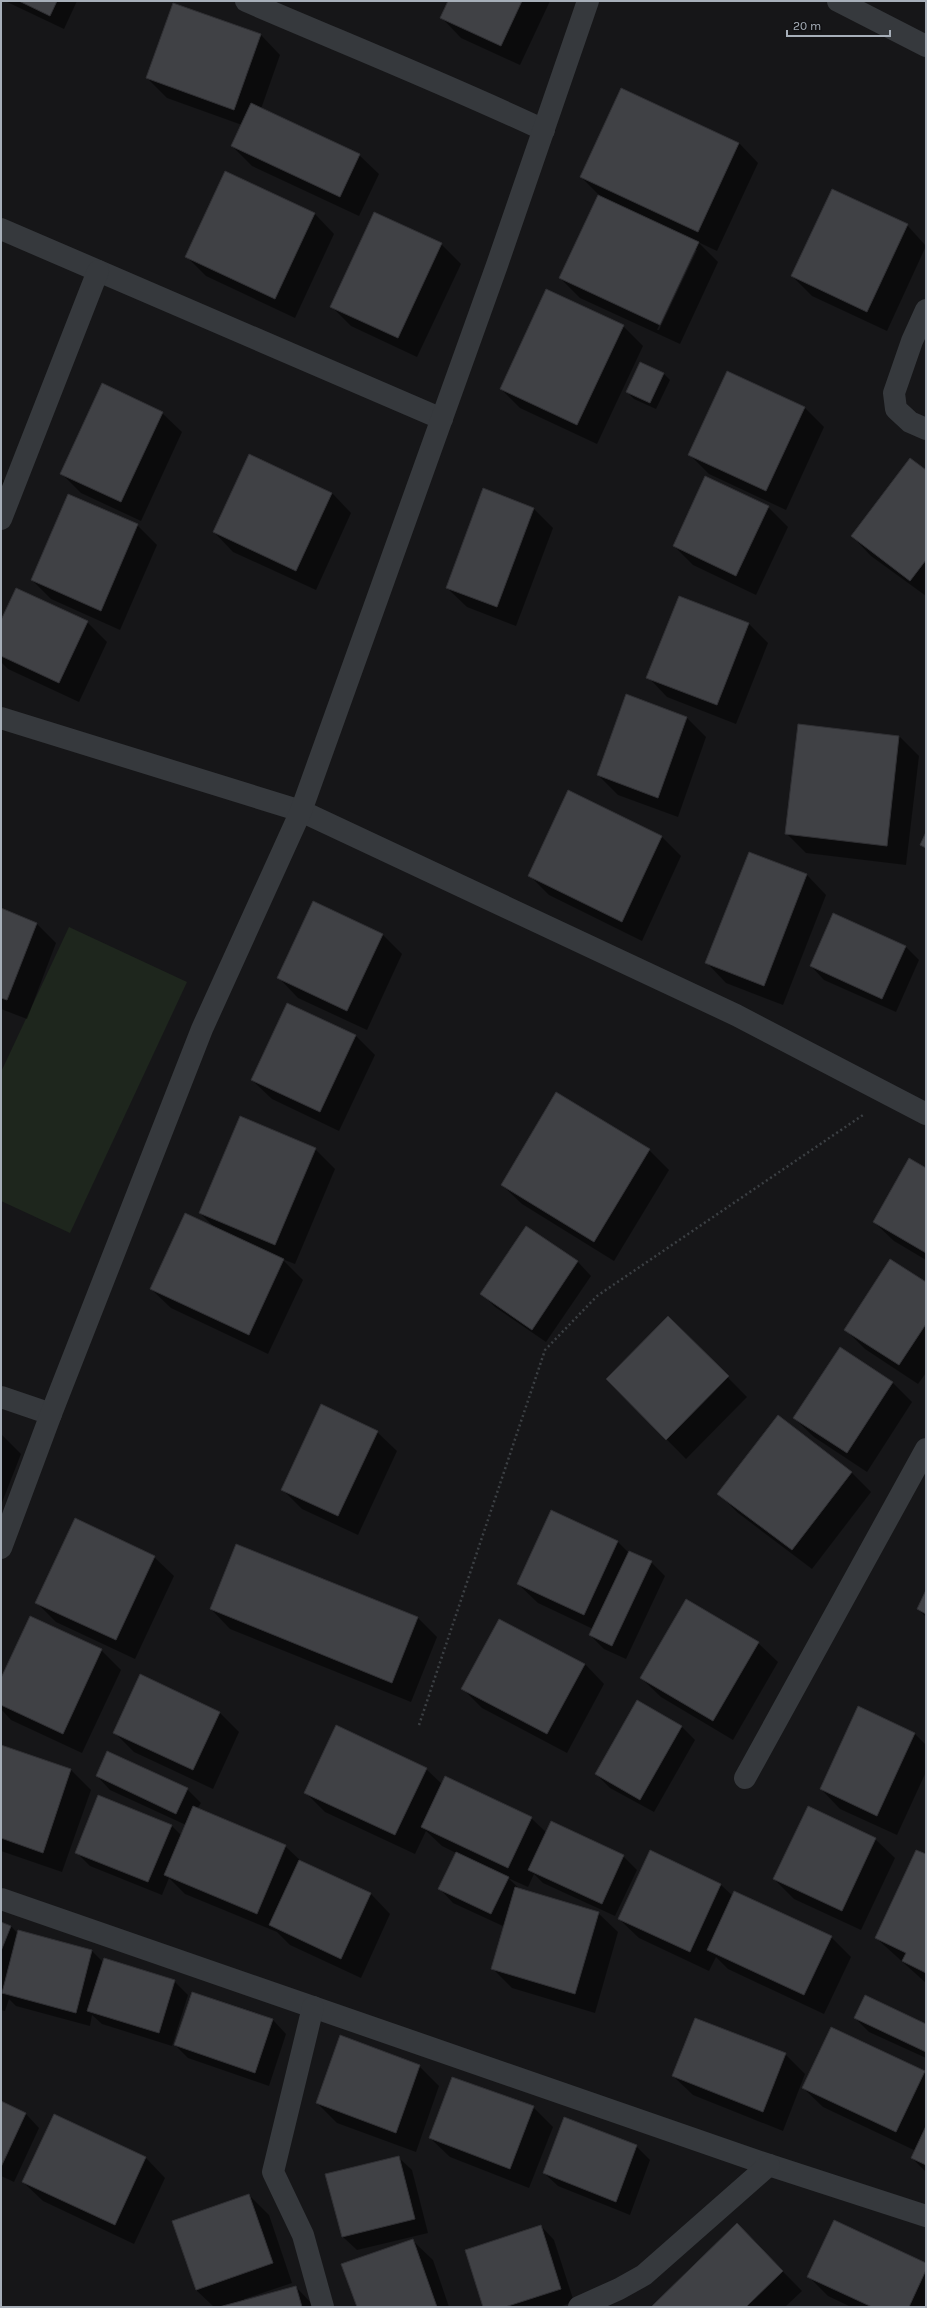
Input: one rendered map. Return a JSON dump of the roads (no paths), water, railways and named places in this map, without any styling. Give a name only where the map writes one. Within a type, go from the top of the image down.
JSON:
[{"type":"street","points":[[246,1],[412,73],[466,94],[544,130]]},
{"type":"street","points":[[1,1548],[51,1414],[202,1029],[301,811],[442,419],[588,1]]},
{"type":"street","points":[[838,1],[926,46]]},
{"type":"street","points":[[1,229],[442,419]]},
{"type":"street","points":[[1,519],[98,271]]},
{"type":"street","points":[[926,310],[912,340],[894,393],[896,410],[910,422],[926,429]]},
{"type":"street","points":[[1,718],[301,811],[736,1015],[926,1114]]},
{"type":"street","points":[[1,1397],[51,1414]]},
{"type":"street","points":[[745,1778],[926,1450]]},
{"type":"street","points":[[1,1899],[769,2166],[926,2216]]},
{"type":"street","points":[[313,2007],[273,2172],[303,2235],[323,2307]]},
{"type":"street","points":[[579,2307],[619,2289],[644,2275],[769,2166]]}]
